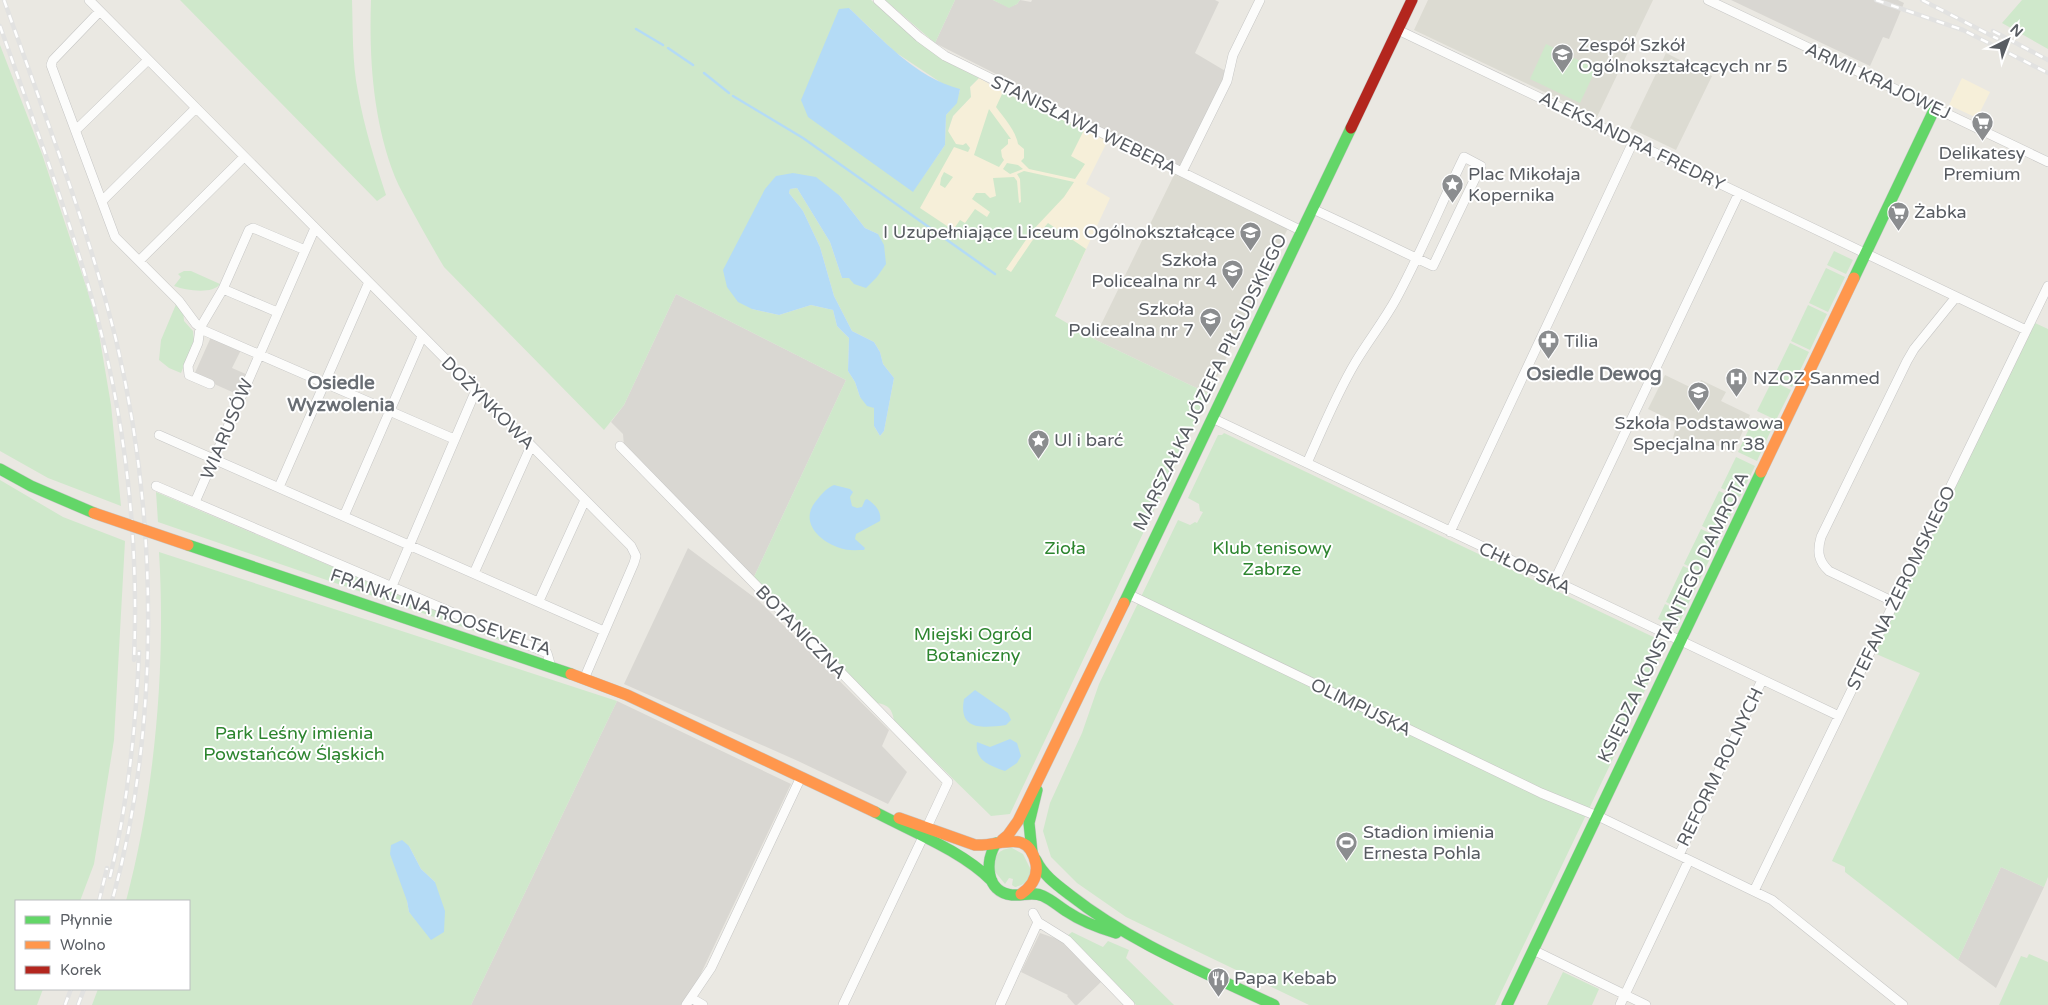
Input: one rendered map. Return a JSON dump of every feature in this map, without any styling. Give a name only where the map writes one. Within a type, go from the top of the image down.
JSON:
[{"type":"street","name":"DOŻYNKOWA","points":[[89,0],[631,546],[636,556],[584,679]]},
{"type":"street","name":"STANISŁAWA WEBERA","points":[[878,0],[945,56],[1302,231]]},
{"type":"street","points":[[1182,172],[1227,81],[1233,55],[1260,0]]},
{"type":"street","name":"MARSZAŁKA JÓZEFA PIŁSUDSKIEGO","points":[[999,842],[1013,832],[1030,792],[1128,594],[1412,0]]},
{"type":"street","name":"ARMII KRAJOWEJ","points":[[1708,0],[2048,162]]},
{"type":"street","points":[[100,11],[53,60],[51,65],[115,237],[179,301],[200,328],[454,440]]},
{"type":"street","name":"ALEKSANDRA FREDRY","points":[[1398,30],[2026,330]]},
{"type":"street","points":[[76,130],[148,60]]},
{"type":"street","points":[[102,201],[196,108]]},
{"type":"street","name":"KSIĘDZA KONSTANTEGO DAMROTA","points":[[1507,1005],[1935,108]]},
{"type":"street","points":[[1450,532],[1633,142]]},
{"type":"street","points":[[139,261],[244,156]]},
{"type":"street","points":[[1307,463],[1348,376],[1395,301],[1416,258],[1464,157],[1481,166],[1433,266],[1416,258],[1312,209]]},
{"type":"street","points":[[1554,582],[1739,193]]},
{"type":"street","name":"WIARUSÓW","points":[[210,384],[189,375],[188,370],[198,343],[200,328],[222,289],[249,230],[253,228],[305,250]]},
{"type":"street","name":"WIARUSÓW","points":[[195,502],[315,228]]},
{"type":"street","points":[[279,487],[369,282]]},
{"type":"street","name":"STEFANA ŻEROMSKIEGO","points":[[1754,891],[2048,286]]},
{"type":"street","points":[[222,289],[277,312]]},
{"type":"street","points":[[1894,602],[1829,571],[1818,556],[1818,547],[1821,537],[1907,361],[1914,349],[1956,297]]},
{"type":"street","points":[[344,516],[422,336]]},
{"type":"street","points":[[392,586],[476,390]]},
{"type":"street","name":"CHŁOPSKA","points":[[1212,418],[1839,716]]},
{"type":"street","points":[[160,435],[604,631]]},
{"type":"street","points":[[474,573],[531,446]]},
{"type":"street","name":"BOTANICZNA","points":[[620,446],[948,782],[925,832]]},
{"type":"street","name":"FRANKLINA ROOSEVELTA","points":[[0,469],[32,486],[94,513],[551,667],[627,695],[863,806],[925,832],[975,845],[999,842]]},
{"type":"street","points":[[156,486],[546,653],[551,667]]},
{"type":"street","points":[[539,601],[585,500]]},
{"type":"street","name":"OLIMPIJSKA","points":[[1128,594],[1524,784],[1754,891],[1778,904],[1903,1005]]},
{"type":"street","name":"REFORM ROLNYCH","points":[[1678,855],[1762,680]]},
{"type":"street","points":[[703,1005],[688,1001],[719,953],[801,777]]},
{"type":"street","name":"MARSZAŁKA JÓZEFA PIŁSUDSKIEGO","points":[[1034,856],[1029,823],[1037,794],[1038,779]]},
{"type":"street","points":[[844,1005],[925,832]]},
{"type":"street","name":"FRANKLINA ROOSEVELTA","points":[[925,832],[981,870],[992,881]]},
{"type":"street","points":[[1147,944],[1089,923],[1038,894],[1011,894],[1003,892],[992,881],[987,864],[990,853],[999,842],[1020,841],[1034,856],[1042,871],[1084,907],[1147,944],[1274,1005]]},
{"type":"street","points":[[1021,894],[1034,880],[1037,869],[1034,856]]},
{"type":"street","points":[[1620,1005],[1689,860]]},
{"type":"street","points":[[1033,913],[1038,922],[1067,940],[1130,1005]]},
{"type":"street","points":[[1000,1005],[1038,922]]},
{"type":"street","points":[[1533,950],[1646,1005]]},
{"type":"shaded area","points":[[955,0],[993,0],[1009,7],[1017,4],[1020,0],[1031,2],[1032,0],[1215,0],[1219,2],[1195,53],[1227,72],[1182,169],[935,43]]},
{"type":"shaded area","name":"Zespół Szkół Ogólnokształcących nr 5","points":[[1428,0],[1653,0],[1597,117],[1414,30]]},
{"type":"shaded area","points":[[1731,0],[1898,0],[1904,3],[1889,39],[1883,37],[1870,66]]},
{"type":"shaded area","points":[[1666,53],[1712,76],[1676,150],[1630,128]]},
{"type":"shaded area","points":[[979,78],[999,90],[1113,142],[1106,144],[1086,184],[1110,198],[1055,316],[918,210],[955,144],[948,131],[953,116],[971,97],[970,87]]},
{"type":"shaded area","points":[[1962,78],[1990,92],[1977,118],[1949,105]]},
{"type":"shaded area","points":[[1175,173],[1288,228],[1209,394],[1094,339]]},
{"type":"shaded area","points":[[676,294],[846,380],[753,579],[624,446],[623,434],[611,422],[624,405]]},
{"type":"shaded area","points":[[211,337],[241,350],[232,368],[248,375],[239,395],[194,375]]},
{"type":"shaded area","name":"Szkoła Podstawowa Specjalna nr 38","points":[[1665,375],[1696,390],[1701,380],[1726,392],[1721,401],[1750,415],[1733,453],[1703,439],[1698,450],[1673,438],[1677,423],[1648,409]]},
{"type":"shaded area","points":[[688,548],[759,601],[889,730],[882,746],[907,772],[888,804],[798,761],[624,684]]},
{"type":"shaded area","points":[[617,701],[791,784],[686,1005],[471,1005]]},
{"type":"shaded area","points":[[2001,867],[2044,887],[1996,988],[1958,960]]},
{"type":"shaded area","points":[[1040,933],[1060,940],[1102,981],[1077,1005],[1068,995],[1021,972]]},
{"type":"green space","points":[[180,0],[352,0],[354,58],[360,105],[386,195],[377,201]]},
{"type":"green space","points":[[371,0],[871,0],[929,50],[943,60],[979,78],[970,87],[971,97],[953,116],[948,131],[956,144],[963,145],[966,143],[970,148],[968,152],[954,147],[920,208],[953,230],[960,220],[965,223],[975,209],[987,217],[990,212],[972,199],[976,193],[985,193],[990,198],[996,196],[993,178],[1014,177],[1017,181],[1019,203],[1021,202],[1020,179],[1017,174],[1024,171],[1074,182],[1064,197],[1032,231],[1006,269],[1011,272],[1032,241],[1048,223],[1086,249],[1055,316],[1094,339],[1209,394],[1010,814],[991,816],[894,721],[889,708],[877,703],[753,579],[846,380],[676,294],[624,405],[604,430],[444,267],[410,207],[395,177],[377,112],[372,67]],"holes":[[[849,8],[895,52],[946,86],[960,90],[956,103],[946,115],[945,145],[913,191],[890,174]],[[793,173],[840,196],[865,228],[878,234],[842,278],[830,242],[797,188],[790,189],[789,193],[803,211],[820,247],[834,296],[852,331],[874,342],[880,352],[883,364],[894,378],[884,431],[880,436],[874,426],[874,408],[860,397],[855,382],[848,371],[849,338],[837,326],[833,310],[811,305],[779,315],[752,309]]]},
{"type":"green space","points":[[885,0],[955,0],[935,43]]},
{"type":"green space","points":[[993,0],[1020,0],[1009,8]]},
{"type":"green space","points":[[2022,0],[2048,0],[2048,49],[2002,23]]},
{"type":"green space","points":[[1546,44],[1596,69],[1580,103],[1530,79]]},
{"type":"green space","points":[[0,45],[42,154],[96,316],[111,405],[121,506],[48,478],[0,451]]},
{"type":"green space","points":[[1003,92],[1084,130],[1071,156],[1085,164],[1075,179],[1029,169],[1021,161],[1024,158],[1024,149],[1018,144],[1012,129],[996,107]]},
{"type":"green space","points":[[989,109],[1011,139],[1008,139],[1008,144],[1001,150],[1004,160],[999,167],[974,155]]},
{"type":"green space","points":[[1007,163],[1018,165],[1023,169],[1010,174],[1003,169]]},
{"type":"green space","points":[[944,172],[953,177],[945,188],[940,185]]},
{"type":"green space","points":[[1834,251],[1853,260],[1846,274],[1827,265]]},
{"type":"green space","points":[[1826,268],[1845,277],[1828,312],[1809,303]]},
{"type":"green space","points":[[184,271],[191,271],[220,284],[211,290],[205,291],[174,286],[181,277],[178,274]]},
{"type":"green space","points":[[177,302],[183,309],[184,321],[193,331],[194,341],[181,373],[169,368],[159,360],[161,340]]},
{"type":"green space","points":[[1808,305],[1827,314],[1810,350],[1791,341]]},
{"type":"green space","points":[[2035,323],[2048,329],[2048,877],[2044,887],[2001,867],[1958,960],[1845,872],[1845,867],[1832,861],[1920,673],[1874,653],[2032,325]]},
{"type":"green space","points":[[1790,343],[1809,352],[1792,387],[1773,378]]},
{"type":"green space","points":[[1772,381],[1791,390],[1776,420],[1757,411]]},
{"type":"green space","points":[[1754,418],[1773,426],[1757,461],[1738,452]]},
{"type":"green space","name":"Klub tenisowy Zabrze","points":[[1224,433],[1666,643],[1633,717],[1629,717],[1619,736],[1621,742],[1495,1005],[1309,1005],[1126,917],[1077,883],[1051,857],[1043,831],[1050,803],[1082,733],[1099,684],[1178,520],[1190,525],[1195,522],[1197,523],[1203,512],[1200,511],[1199,504],[1188,498],[1218,435]]},
{"type":"green space","points":[[1736,457],[1755,466],[1740,497],[1721,488]]},
{"type":"green space","points":[[0,480],[63,517],[125,541],[114,740],[94,864],[80,900],[15,900],[15,990],[43,990],[37,1005],[0,1005]]},
{"type":"green space","points":[[1719,491],[1738,500],[1721,535],[1702,526]]},
{"type":"green space","points":[[156,492],[500,638],[521,648],[158,522]]},
{"type":"green space","points":[[1701,529],[1720,538],[1703,573],[1684,564]]},
{"type":"green space","name":"Park Leśny imienia Powstańców Śląskich","points":[[159,552],[617,701],[471,1005],[92,1005],[98,990],[190,990],[190,900],[126,900],[136,859],[151,772],[156,728],[161,639]],"holes":[[[409,846],[421,869],[435,882],[419,923],[409,912],[407,901]]]},
{"type":"green space","points":[[1683,566],[1702,575],[1685,611],[1666,602]]},
{"type":"green space","points":[[1665,604],[1684,613],[1677,628],[1658,619]]},
{"type":"green space","points":[[1012,848],[1023,854],[1032,872],[1026,882],[1015,887],[1012,885],[1013,879],[1009,878],[1005,884],[992,868],[994,860],[1000,852]]},
{"type":"green space","points":[[1072,932],[1103,947],[1108,941],[1129,950],[1126,958],[1174,1005],[1136,1005],[1067,936]]},
{"type":"green space","points":[[2029,954],[2048,962],[2048,1005],[1999,1005],[2021,956],[2027,958]]},
{"type":"green space","points":[[1563,972],[1599,989],[1592,1005],[1547,1005]]},
{"type":"water","points":[[849,8],[900,56],[929,76],[944,84],[960,89],[957,103],[946,115],[945,145],[913,192],[808,117],[801,100],[839,9]]},
{"type":"water","points":[[793,173],[816,177],[840,196],[865,228],[878,234],[884,245],[886,264],[866,288],[854,284],[849,278],[842,278],[830,242],[797,188],[790,189],[789,193],[803,211],[820,247],[834,296],[852,331],[874,342],[880,352],[883,364],[894,378],[884,431],[880,436],[874,426],[874,408],[867,406],[860,397],[855,382],[848,371],[849,338],[837,326],[833,310],[811,305],[779,315],[752,309],[738,302],[727,287],[723,270],[765,189],[776,176]]},
{"type":"water","points":[[834,485],[850,489],[853,492],[850,497],[852,506],[862,507],[867,499],[879,511],[880,521],[856,534],[855,539],[865,548],[864,550],[846,550],[832,545],[814,530],[810,516],[811,509],[826,490]]},
{"type":"water","points":[[975,690],[1008,713],[1011,720],[1006,725],[989,727],[981,727],[969,722],[965,717],[963,709],[964,699]]},
{"type":"water","points":[[1010,739],[1017,743],[1021,756],[1017,763],[1005,771],[984,761],[978,753],[977,742],[990,747]]},
{"type":"water","points":[[402,840],[409,846],[421,869],[435,882],[445,911],[444,932],[431,940],[409,912],[407,901],[390,854],[391,845]]},
{"type":"waterway","points":[[636,29],[663,45]]},
{"type":"waterway","points":[[668,48],[693,65]]},
{"type":"waterway","points":[[704,73],[729,93]]},
{"type":"waterway","points":[[733,96],[803,138],[995,274]]},
{"type":"railway","points":[[4,0],[79,212],[105,297],[130,407],[140,477],[146,549],[148,621],[146,693],[139,764],[128,834],[112,900]]},
{"type":"railway","points":[[1876,0],[1963,30],[2048,73]]},
{"type":"railway","points":[[1922,0],[1998,39]]},
{"type":"railway","points":[[0,26],[50,167],[95,309],[106,352],[115,395],[128,483],[134,571],[134,660]]},
{"type":"railway","points":[[1993,31],[2048,60]]},
{"type":"railway","points":[[110,877],[122,821],[130,765],[139,652]]},
{"type":"railway","points":[[99,900],[107,868]]},
{"type":"railway","points":[[65,1005],[71,990]]},
{"type":"railway","points":[[78,1005],[84,990]]},
{"type":"traffic: fast","points":[[1854,278],[1935,108]]},
{"type":"traffic: fast","points":[[1124,603],[1351,128]]},
{"type":"traffic: fast","points":[[0,469],[31,486],[94,513]]},
{"type":"traffic: fast","points":[[1507,1005],[1761,472]]},
{"type":"traffic: fast","points":[[188,545],[571,674]]},
{"type":"traffic: fast","points":[[1032,852],[1029,823],[1037,790]]},
{"type":"traffic: fast","points":[[875,812],[952,851],[980,870],[992,881]]},
{"type":"traffic: fast","points":[[996,843],[990,858],[990,875],[992,882],[1003,893],[1039,895],[1049,899],[1078,918],[1116,933]]},
{"type":"traffic: fast","points":[[1036,860],[1046,875],[1055,883],[1093,912],[1118,928],[1169,956],[1274,1005]]},
{"type":"traffic: slow","points":[[1761,472],[1854,278]]},
{"type":"traffic: slow","points":[[94,513],[188,545]]},
{"type":"traffic: slow","points":[[1002,840],[1018,821],[1124,603]]},
{"type":"traffic: slow","points":[[571,674],[627,695],[875,812]]},
{"type":"traffic: slow","points":[[899,818],[975,845],[1012,841],[1020,842],[1027,846],[1036,864],[1036,873],[1031,885],[1021,894]]},
{"type":"traffic: jam","points":[[1351,128],[1412,0]]},
{"type":"place","name":"Zespół Szkół Ogólnokształcących nr 5","points":[[1562,74]]},
{"type":"place","name":"Delikatesy Premium","points":[[1982,142]]},
{"type":"place","name":"Plac Mikołaja Kopernika","points":[[1452,203]]},
{"type":"place","name":"Żabka","points":[[1898,231]]},
{"type":"place","name":"I Uzupełniające Liceum Ogólnokształcące","points":[[1251,251]]},
{"type":"place","name":"Szkoła Policealna nr 4","points":[[1233,289]]},
{"type":"place","name":"Szkoła Policealna nr 7","points":[[1210,338]]},
{"type":"place","name":"Tilia","points":[[1548,360]]},
{"type":"place","name":"NZOZ Sanmed","points":[[1737,397]]},
{"type":"place","name":"Szkoła Podstawowa Specjalna nr 38","points":[[1699,412]]},
{"type":"place","name":"Ul i barć","points":[[1038,459]]},
{"type":"place","name":"Stadion imienia Ernesta Pohla","points":[[1347,861]]},
{"type":"place","name":"Papa Kebab","points":[[1218,997]]},
{"type":"district","name":"Osiedle Dewog","points":[[1594,373]]},
{"type":"district","name":"Osiedle Wyzwolenia","points":[[341,393]]},
{"type":"park label","name":"Zioła","points":[[1065,548]]},
{"type":"park label","name":"Miejski Ogród Botaniczny","points":[[973,644]]}]
